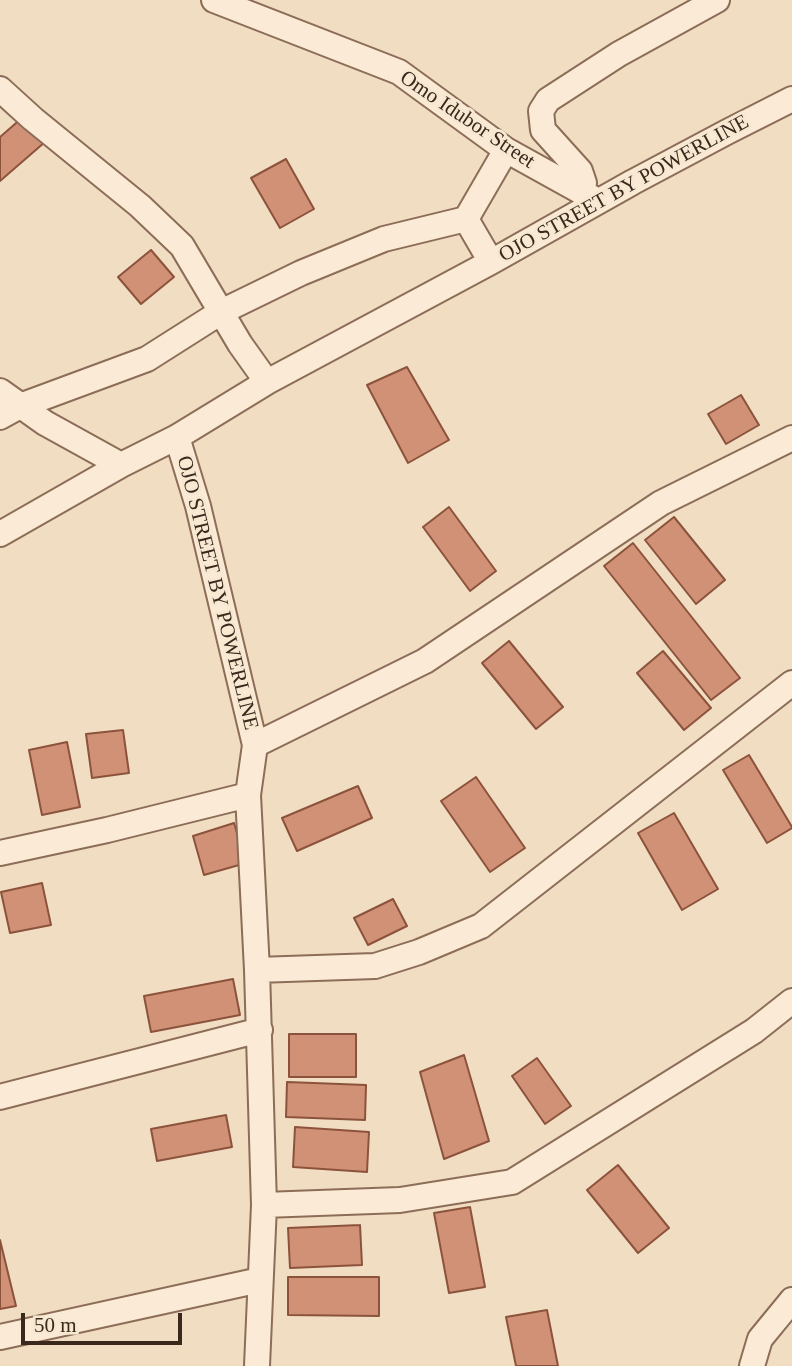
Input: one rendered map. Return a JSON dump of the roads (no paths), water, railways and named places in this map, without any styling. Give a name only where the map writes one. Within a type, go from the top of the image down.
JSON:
[{"type":"street","name":"Omo Idubor Street","points":[[214,0],[399,72],[506,150],[590,197]]},
{"type":"street","points":[[590,197],[580,171],[542,131],[541,111],[548,100],[619,54],[717,0]]},
{"type":"street","points":[[0,89],[140,206],[182,246],[267,382]]},
{"type":"street","name":"OJO STREET BY POWERLINE","points":[[257,1366],[264,1205],[260,1030],[248,795],[255,745],[198,506],[177,437],[267,382],[491,262],[590,197],[790,105]]},
{"type":"street","points":[[10,412],[147,359],[221,312],[301,273],[384,239],[466,219],[506,150]]},
{"type":"street","points":[[466,219],[491,262]]},
{"type":"street","points":[[0,391],[10,412],[45,423],[121,466]]},
{"type":"street","points":[[0,534],[177,437]]},
{"type":"street","points":[[255,745],[425,661],[661,503],[792,438]]},
{"type":"street","points":[[257,970],[376,966],[419,952],[481,926],[792,683]]},
{"type":"street","points":[[0,853],[248,795]]},
{"type":"street","points":[[264,1205],[400,1200],[512,1182],[754,1031],[792,1001]]},
{"type":"street","points":[[0,1097],[260,1030]]},
{"type":"street","points":[[0,1337],[260,1280]]},
{"type":"street","points":[[752,1366],[760,1339],[792,1300]]}]
